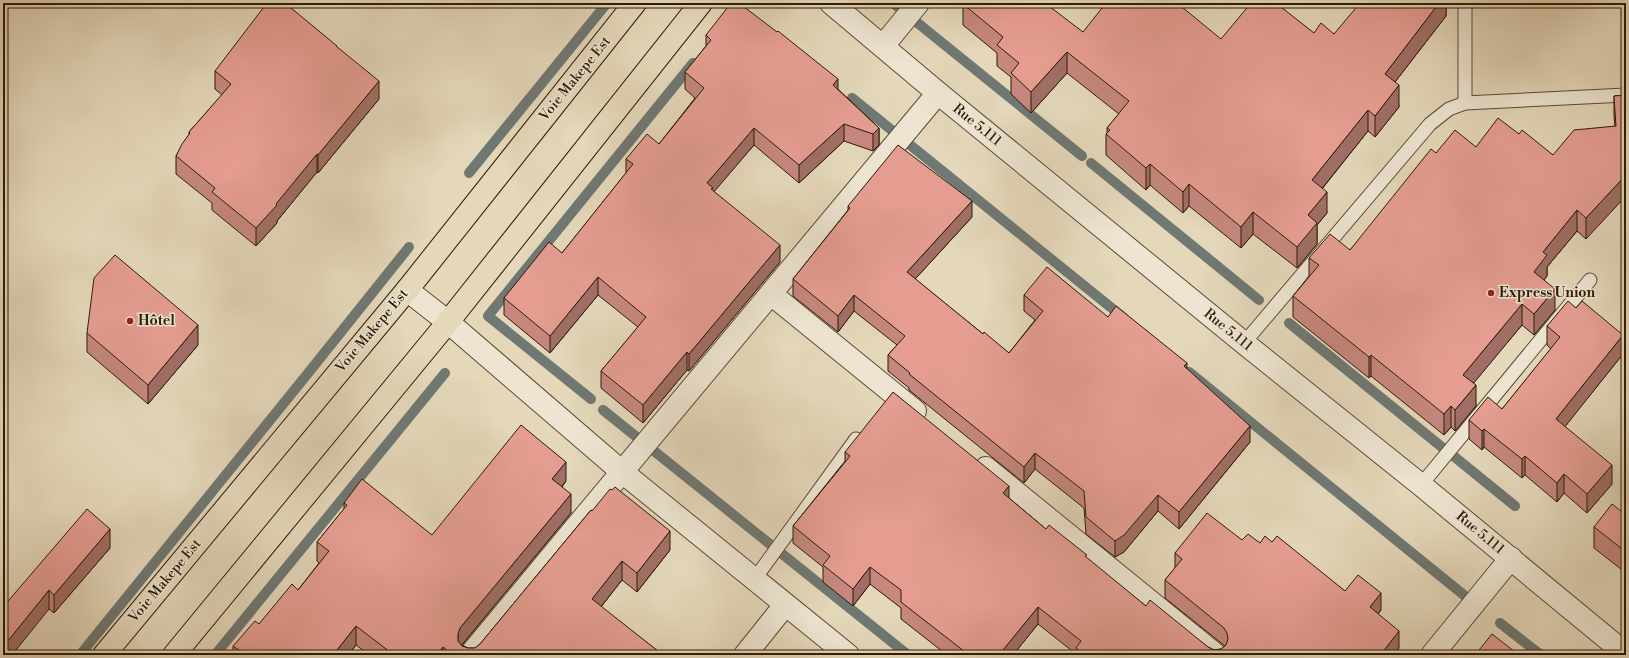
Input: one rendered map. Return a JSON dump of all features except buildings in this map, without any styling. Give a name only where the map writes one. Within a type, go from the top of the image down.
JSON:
[{"type":"main road","name":"Voie Makepe Est","points":[[104,655],[407,290],[635,3]]},
{"type":"main road","points":[[174,655],[448,322],[701,3]]},
{"type":"street","name":"Rue 5.111","points":[[831,3],[938,93],[1244,343],[1421,485],[1626,654]]},
{"type":"street","points":[[883,46],[918,3]]},
{"type":"street","points":[[470,655],[938,93]]},
{"type":"street","points":[[407,290],[448,322],[621,472],[848,655]]},
{"type":"street","points":[[771,294],[889,400],[931,424]]},
{"type":"street","points":[[968,454],[1216,655]]},
{"type":"street","points":[[1432,655],[1510,558]]},
{"type":"street","points":[[744,655],[785,605]]},
{"type":"lane","points":[[1465,3],[1465,103]]},
{"type":"lane","points":[[1244,343],[1430,124],[1449,109],[1465,103],[1626,95]]},
{"type":"lane","points":[[1421,485],[1590,280]]},
{"type":"lane","points":[[754,580],[846,451],[865,428]]},
{"type":"waterway","points":[[469,173],[607,3]]},
{"type":"waterway","points":[[893,3],[1082,156]]},
{"type":"waterway","points":[[591,399],[488,316],[693,63]]},
{"type":"waterway","points":[[852,98],[1124,318]]},
{"type":"waterway","points":[[1091,163],[1259,300]]},
{"type":"waterway","points":[[80,655],[409,247]]},
{"type":"waterway","points":[[1289,323],[1443,448]]},
{"type":"waterway","points":[[1189,372],[1470,600]]},
{"type":"waterway","points":[[215,655],[445,373]]},
{"type":"waterway","points":[[603,410],[908,655]]},
{"type":"waterway","points":[[1451,454],[1515,506]]},
{"type":"waterway","points":[[1500,623],[1541,655]]},
{"type":"place","name":"Express Union","points":[[1491,293]]},
{"type":"place","name":"Hôtel","points":[[130,321]]}]
